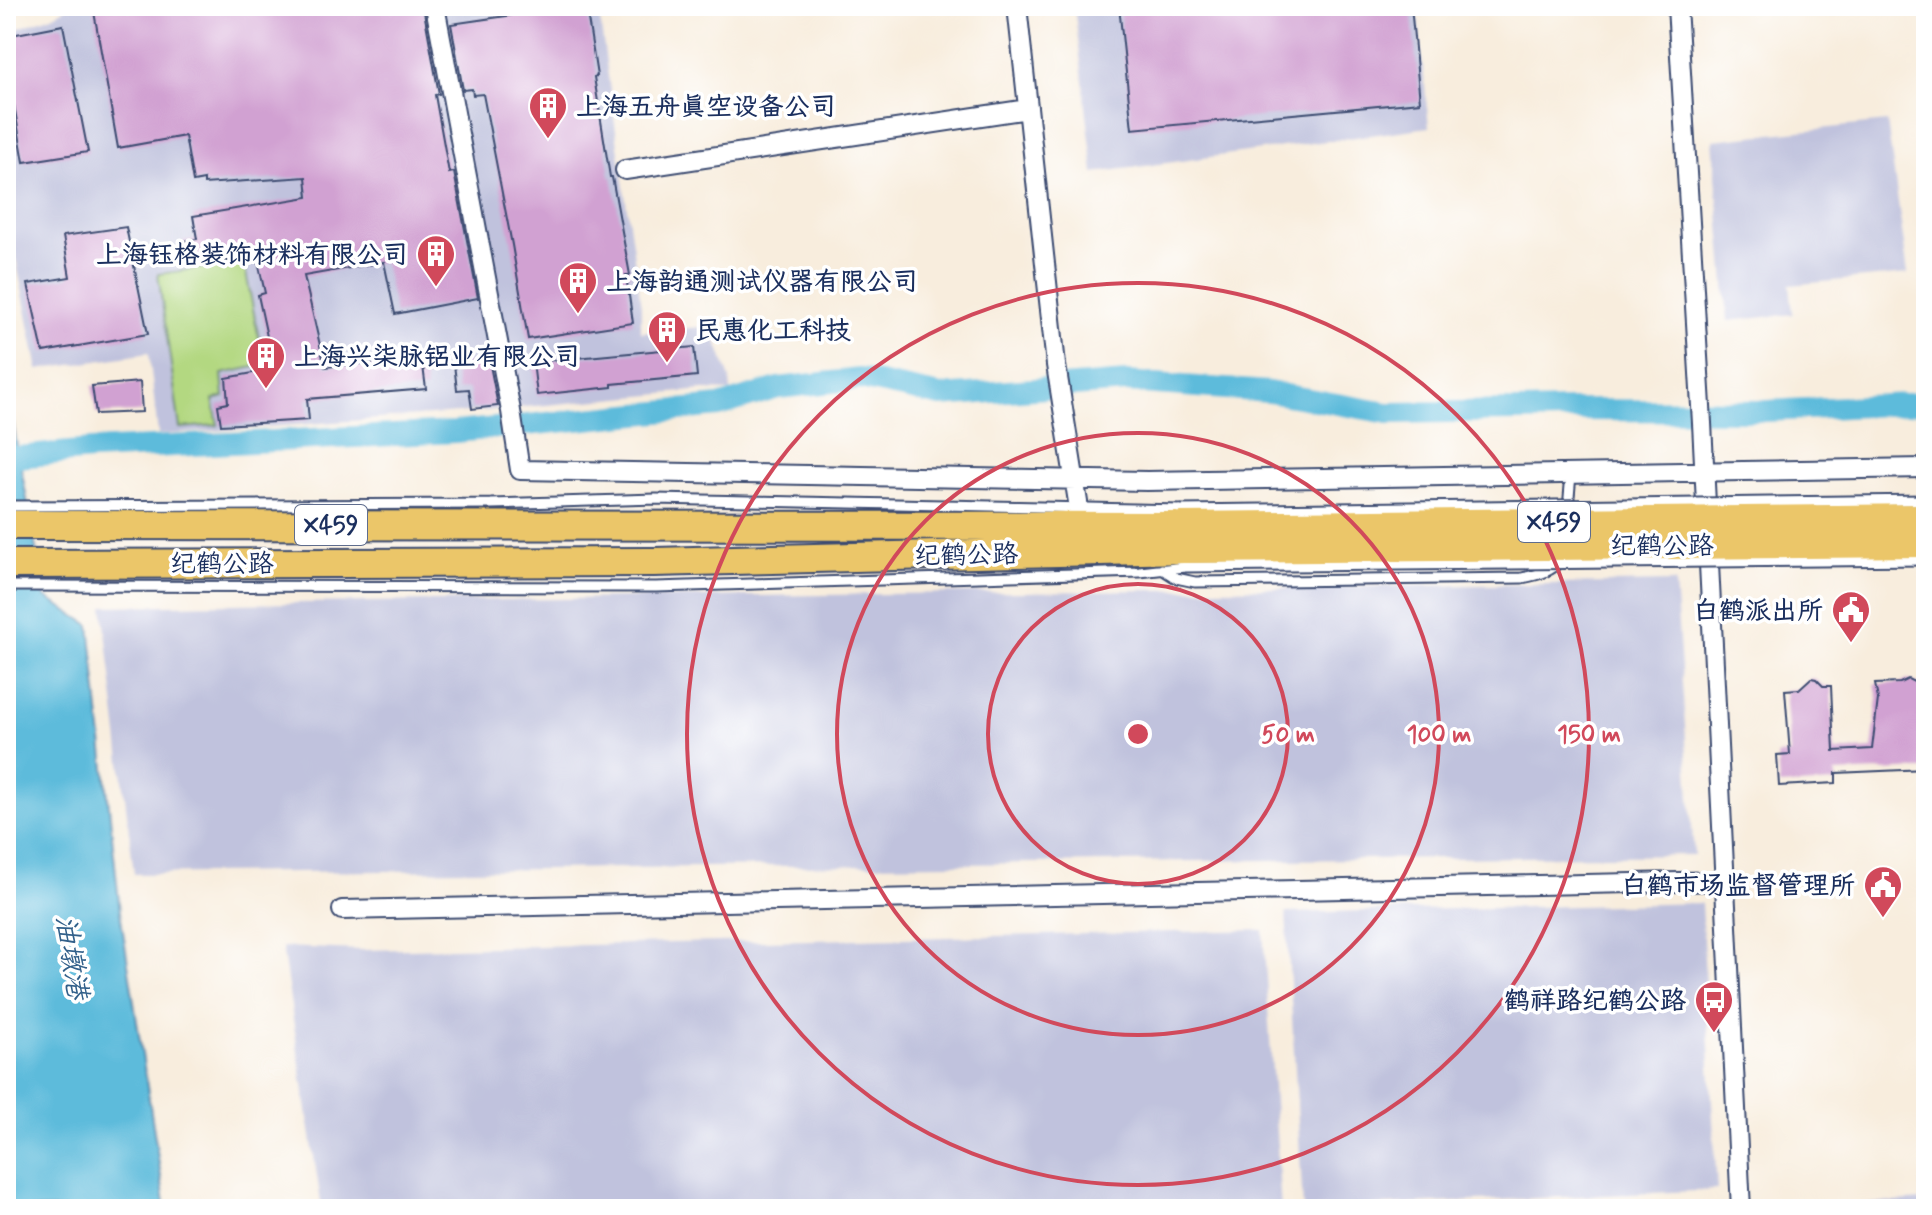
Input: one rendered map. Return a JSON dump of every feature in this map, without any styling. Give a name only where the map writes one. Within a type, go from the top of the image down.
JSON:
[{"type":"main road","name":"纪鹤公路","points":[[6,525],[656,512],[1082,518],[1183,538],[1926,543]]},
{"type":"main road","name":"纪鹤公路","points":[[6,564],[655,575],[1183,538],[1926,518]]},
{"type":"street","points":[[435,6],[520,470],[1147,481],[1926,468]]},
{"type":"street","points":[[1017,6],[1056,365],[1082,518]]},
{"type":"street","points":[[1677,6],[1702,423],[1741,1209]]},
{"type":"street","points":[[625,170],[1028,109]]},
{"type":"street","points":[[342,910],[1726,881]]},
{"type":"lane","points":[[6,586],[655,575],[1140,572],[1162,569],[1176,578],[1195,582],[1522,578],[1556,567],[1564,556],[1571,474]]},
{"type":"lane","points":[[1183,538],[1926,500]]},
{"type":"lane","points":[[6,506],[430,504],[656,512]]},
{"type":"lane","points":[[1162,569],[1183,538]]},
{"type":"lane","points":[[1183,538],[1926,560]]},
{"type":"shaded area","points":[[70,6],[598,6],[641,306],[641,332],[703,327],[712,333],[720,350],[731,391],[704,390],[473,412],[158,435],[149,353],[38,370],[6,209],[6,33]]},
{"type":"shaded area","points":[[1074,6],[1417,6],[1429,127],[1094,173]]},
{"type":"shaded area","points":[[1887,122],[1908,274],[1790,285],[1793,314],[1728,321],[1713,140]]},
{"type":"shaded area","points":[[1675,582],[1694,855],[134,874],[103,606]]},
{"type":"shaded area","points":[[1701,903],[1717,1190],[1303,1209],[1286,913]]},
{"type":"shaded area","points":[[1263,930],[1281,1209],[322,1209],[282,947],[361,950]]},
{"type":"shaded area","points":[[1926,1200],[1926,1209],[1798,1208]]},
{"type":"green space","points":[[244,262],[264,365],[222,374],[224,397],[213,400],[218,425],[180,428],[158,274]]},
{"type":"water","name":"油墩港","points":[[6,386],[45,597],[90,625],[120,912],[166,1209],[6,1209]]},
{"type":"building","points":[[93,6],[423,6],[449,173],[454,172],[478,298],[395,314],[384,262],[304,276],[325,367],[422,358],[426,389],[307,399],[309,420],[221,425],[218,405],[228,403],[226,378],[274,369],[258,295],[265,293],[257,257],[188,266],[183,241],[197,239],[193,216],[308,197],[306,177],[204,184],[204,180],[193,182],[185,136],[118,148]]},
{"type":"building","points":[[586,6],[610,177],[630,275],[626,275],[633,323],[528,339],[483,94],[473,95],[472,89],[463,90],[451,24]]},
{"type":"building","points":[[1119,6],[1411,6],[1420,102],[1132,129]]},
{"type":"building","points":[[63,25],[88,152],[24,162],[6,59],[6,36]]},
{"type":"building","points":[[126,227],[148,334],[43,352],[28,284],[70,277],[63,236]]},
{"type":"building","points":[[694,347],[697,376],[537,395],[533,362]]},
{"type":"building","points":[[489,360],[498,406],[472,409],[469,389],[457,390],[454,364]]},
{"type":"building","points":[[140,382],[142,412],[96,414],[92,386]]},
{"type":"building","points":[[1811,678],[1823,686],[1831,686],[1834,751],[1872,749],[1878,699],[1875,684],[1900,683],[1908,679],[1925,684],[1926,769],[1836,773],[1836,783],[1779,786],[1777,755],[1790,754],[1785,690],[1799,689]]},
{"type":"waterway","points":[[18,457],[91,450],[455,432],[719,406],[778,388],[860,379],[941,396],[1127,382],[1269,392],[1388,413],[1766,411],[1926,403]]},
{"type":"place","name":"上海五舟真空设备公司","points":[[548,140]]},
{"type":"place","name":"上海钰格装饰材料有限公司","points":[[436,288]]},
{"type":"place","name":"上海韵通测试仪器有限公司","points":[[578,315]]},
{"type":"place","name":"民惠化工科技","points":[[667,364]]},
{"type":"place","name":"上海兴柒脉铝业有限公司","points":[[266,390]]},
{"type":"place","name":"白鹤派出所","points":[[1851,644]]},
{"type":"place","name":"白鹤市场监督管理所","points":[[1883,919]]},
{"type":"place","name":"鹤祥路纪鹤公路","points":[[1714,1034]]}]
